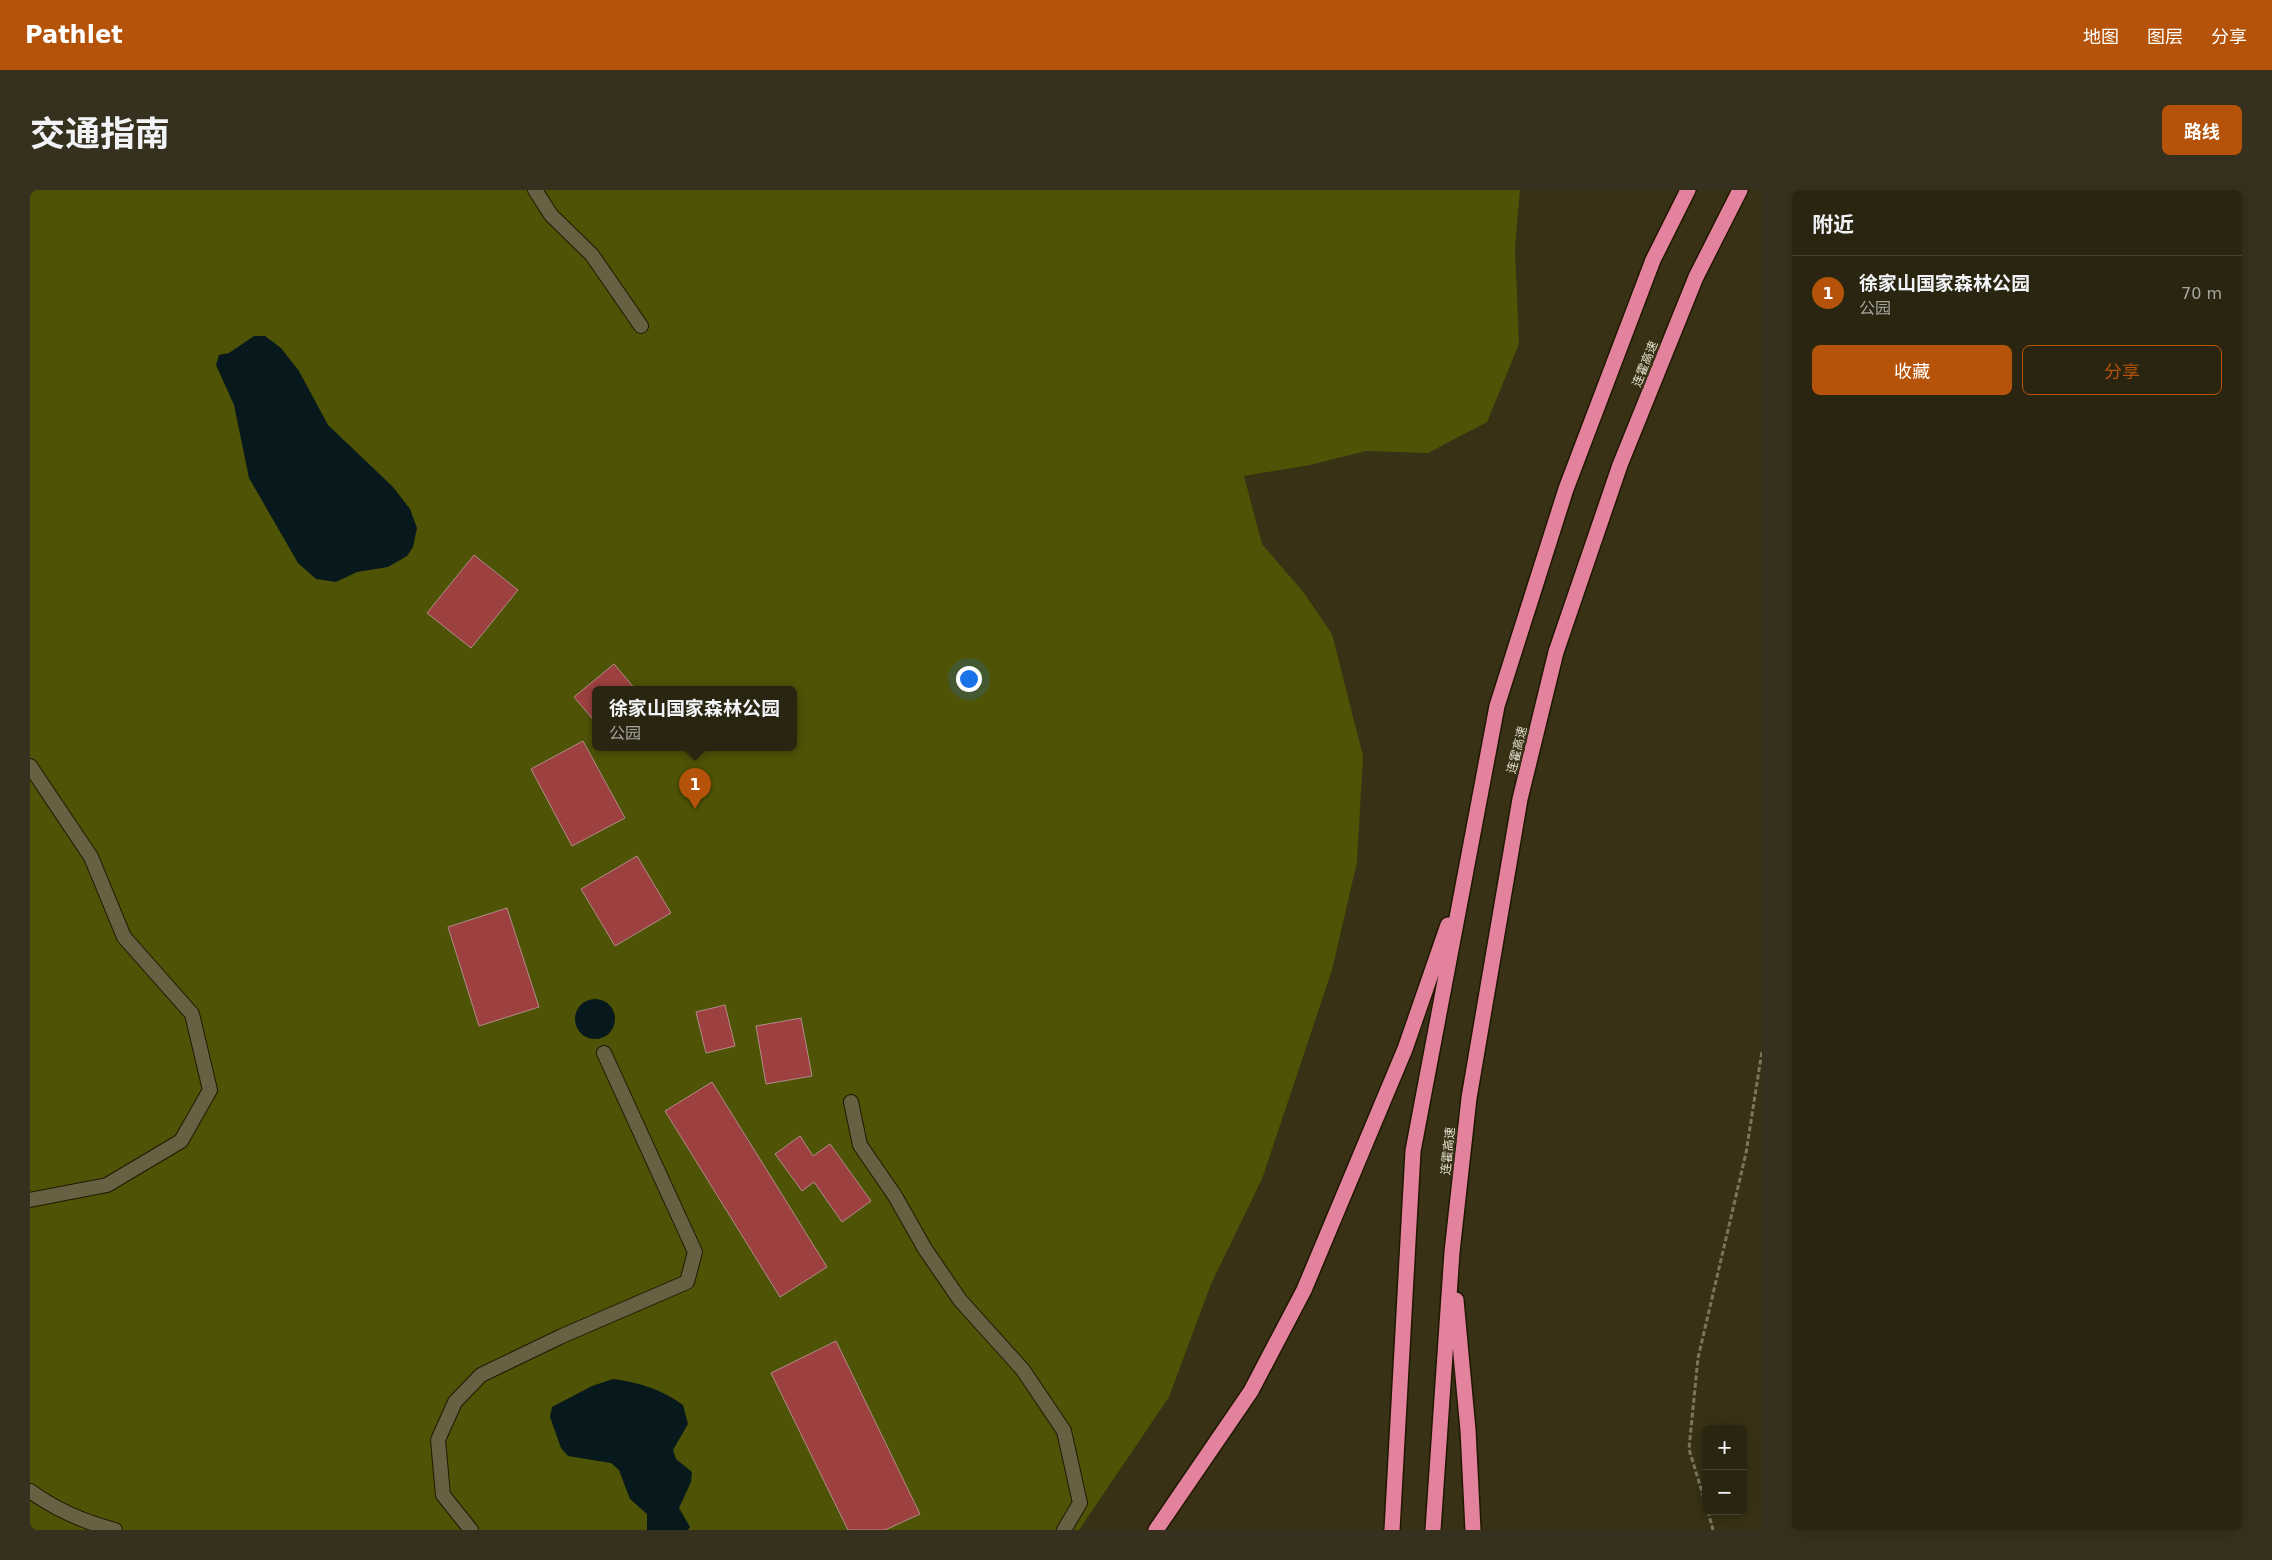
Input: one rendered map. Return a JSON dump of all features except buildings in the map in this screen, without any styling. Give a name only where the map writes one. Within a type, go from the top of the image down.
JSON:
[{"type":"highway","points":[[1392,1530],[1413,1151],[1497,706],[1566,489],[1653,260],[1688,190]]},
{"type":"highway","points":[[1433,1530],[1452,1252],[1469,1098],[1520,799],[1556,652],[1620,465],[1696,277],[1740,190]]},
{"type":"highway","points":[[1156,1530],[1251,1391],[1304,1290],[1404,1049],[1465,879]]},
{"type":"highway","points":[[1452,1252],[1468,1430],[1473,1530]]},
{"type":"lane","points":[[535,190],[551,214],[592,255],[641,326]]},
{"type":"lane","points":[[30,766],[92,857],[124,937],[192,1014],[210,1090],[181,1141],[108,1185],[30,1200]]},
{"type":"lane","points":[[471,1530],[443,1495],[438,1440],[455,1402],[481,1375],[562,1336],[687,1282],[695,1252],[604,1052]]},
{"type":"lane","points":[[851,1102],[860,1145],[895,1196],[925,1249],[960,1300],[1023,1370],[1064,1431],[1080,1503],[1064,1530]]},
{"type":"lane","points":[[30,1491],[45,1502],[86,1522],[115,1530]]},
{"type":"path","points":[[1702,1491],[1689,1449],[1698,1358],[1746,1153],[1762,1051]]},
{"type":"path","points":[[1709,1515],[1713,1530]]},
{"type":"shaded area","points":[[30,190],[1520,190],[1515,248],[1519,344],[1487,422],[1428,453],[1366,451],[1310,465],[1244,476],[1262,544],[1304,593],[1332,634],[1363,756],[1357,862],[1332,970],[1262,1179],[1211,1284],[1169,1397],[1079,1530],[30,1530]]},
{"type":"shaded area","points":[[254,336],[265,336],[281,348],[299,371],[328,425],[393,487],[410,509],[417,528],[413,547],[407,556],[388,567],[357,572],[336,582],[316,579],[298,563],[249,478],[234,405],[216,365],[219,355],[229,353]]},
{"type":"shaded area","points":[[595,999],[609,1005],[615,1019],[609,1033],[595,1039],[581,1033],[575,1019],[581,1005]]},
{"type":"shaded area","points":[[613,1379],[632,1382],[650,1388],[667,1395],[683,1405],[688,1424],[673,1450],[676,1459],[692,1472],[691,1482],[679,1508],[690,1527],[688,1530],[647,1530],[647,1514],[630,1499],[619,1470],[611,1463],[568,1456],[561,1448],[550,1417],[552,1407],[592,1386]]},
{"type":"place","name":"徐家山国家森林公园","points":[[695,809]]}]
